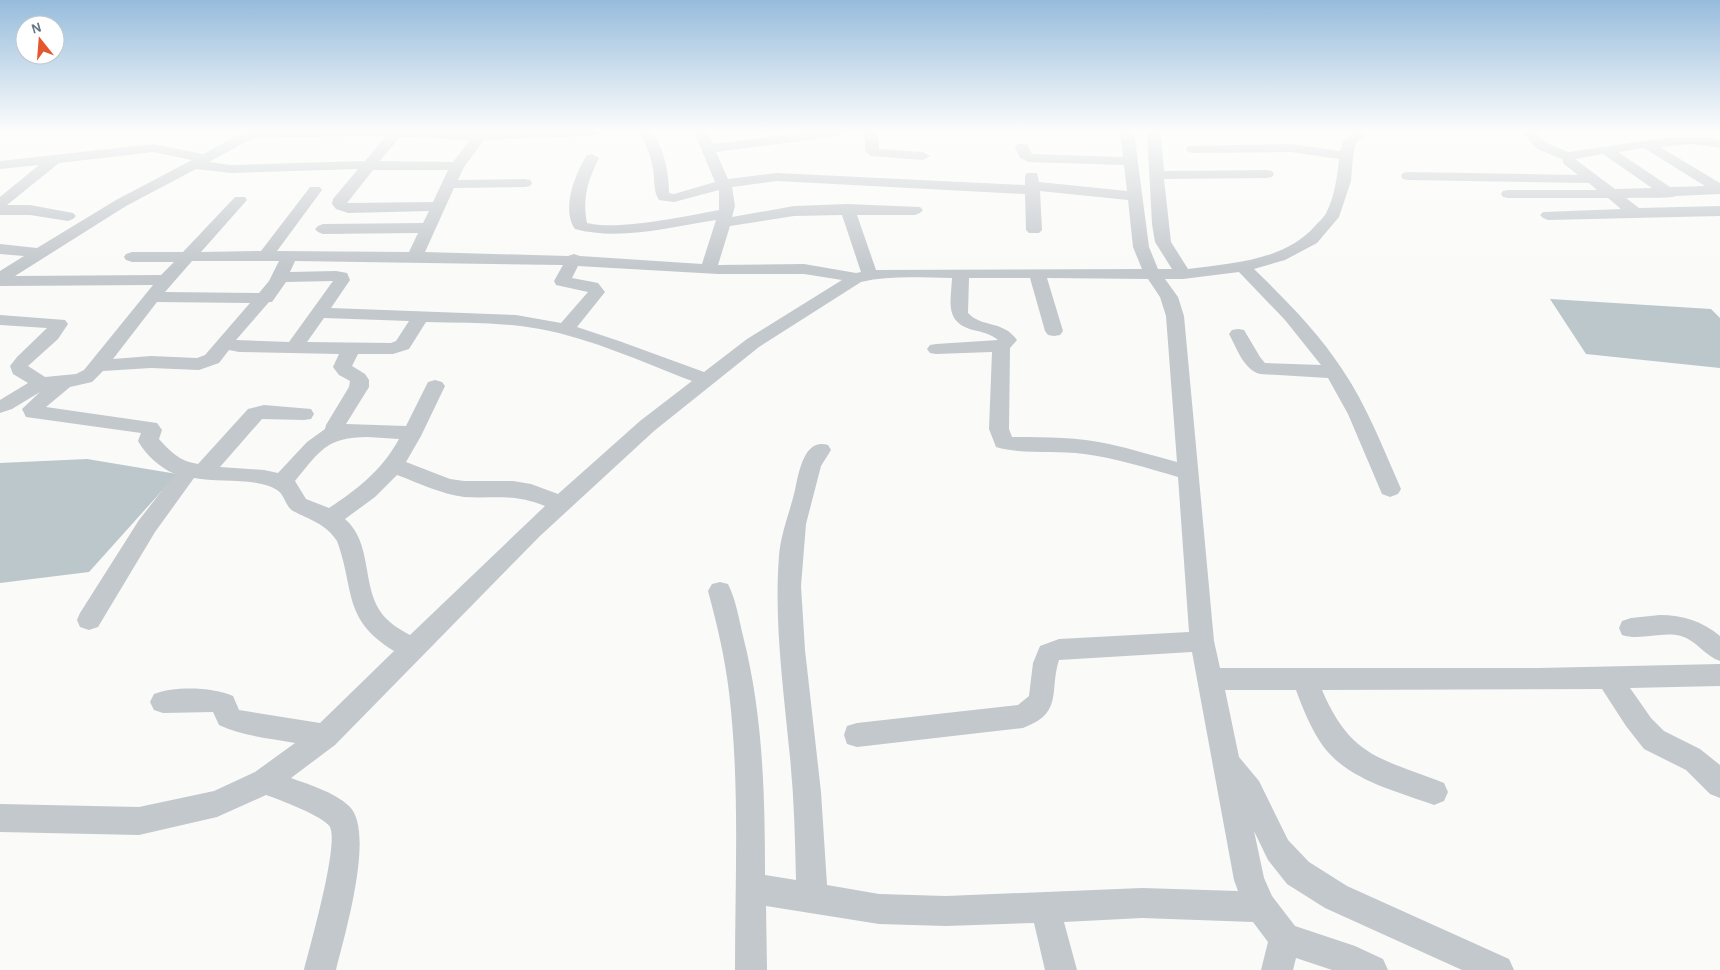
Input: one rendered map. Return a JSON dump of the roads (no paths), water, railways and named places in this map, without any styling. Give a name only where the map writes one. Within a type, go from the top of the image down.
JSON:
[{"type":"street","points":[[0,204],[33,177]]},
{"type":"street","points":[[0,279],[120,203],[168,177]]},
{"type":"street","points":[[359,177],[340,199],[339,204],[341,206],[437,206]]},
{"type":"street","points":[[415,257],[437,206],[452,177]]},
{"type":"street","points":[[583,177],[576,207],[580,226],[587,230],[617,229],[794,211],[916,210]]},
{"type":"street","points":[[660,177],[664,197],[674,198],[724,183],[751,178],[789,177]]},
{"type":"street","points":[[710,269],[724,219],[727,200],[721,177]]},
{"type":"street","points":[[809,177],[1033,188],[1134,196]]},
{"type":"street","points":[[1031,177],[1034,230]]},
{"type":"street","points":[[1132,177],[1141,247],[1146,263],[1156,275],[1169,297],[1175,316],[1202,641],[1249,880],[1261,907],[1285,938],[1356,962],[1372,970]]},
{"type":"street","points":[[1157,177],[1163,242],[1183,274]]},
{"type":"street","points":[[132,257],[574,259],[710,269],[804,269],[863,277],[961,274],[1183,274],[1243,267],[1279,257],[1311,240],[1334,214],[1344,177]]},
{"type":"street","points":[[1504,177],[1592,179],[1636,213]]},
{"type":"street","points":[[1646,177],[1694,211]]},
{"type":"street","points":[[1700,177],[1720,190]]},
{"type":"street","points":[[449,184],[525,182]]},
{"type":"street","points":[[265,257],[315,190]]},
{"type":"street","points":[[1508,194],[1612,194],[1720,190]]},
{"type":"street","points":[[0,407],[54,383],[80,381],[86,378],[166,280],[240,200]]},
{"type":"street","points":[[0,210],[30,210],[68,216]]},
{"type":"street","points":[[847,210],[863,277]]},
{"type":"street","points":[[1548,215],[1720,211]]},
{"type":"street","points":[[323,229],[427,228]]},
{"type":"street","points":[[0,249],[40,253]]},
{"type":"street","points":[[97,366],[151,362],[199,364],[212,359],[227,339],[266,298],[281,276],[289,257]]},
{"type":"street","points":[[566,329],[597,292],[592,287],[562,281],[574,259]]},
{"type":"street","points":[[1243,267],[1313,342],[1334,372],[1358,417],[1390,489]]},
{"type":"street","points":[[936,349],[1001,346],[1006,344],[1008,340],[1005,336],[966,322],[961,317],[959,313],[961,274]]},
{"type":"street","points":[[1037,274],[1054,331]]},
{"type":"street","points":[[281,276],[341,277],[342,280],[294,348]]},
{"type":"street","points":[[0,818],[139,821],[217,804],[265,781],[324,736],[411,648],[561,504],[647,426],[753,344],[863,277]]},
{"type":"street","points":[[0,279],[166,280]]},
{"type":"street","points":[[152,297],[266,298]]},
{"type":"street","points":[[319,313],[516,320],[566,329],[707,380]]},
{"type":"street","points":[[225,343],[239,347],[393,350],[403,345],[421,316]]},
{"type":"street","points":[[0,320],[59,324],[19,366],[20,370],[54,383]]},
{"type":"street","points":[[1238,334],[1252,360],[1260,368],[1334,372]]},
{"type":"street","points":[[1001,346],[999,429],[1003,442],[1011,444],[1054,444],[1101,449],[1187,472]]},
{"type":"street","points":[[335,433],[336,425],[359,387],[360,380],[355,374],[344,370],[342,367],[351,349]]},
{"type":"street","points":[[54,383],[32,408],[33,412],[150,428],[152,432],[148,441],[172,465],[196,471],[282,482],[293,492],[298,504],[330,518],[342,531],[351,548],[364,601],[371,618],[384,631],[411,648]]},
{"type":"street","points":[[330,518],[378,483],[393,465],[412,433],[435,386]]},
{"type":"street","points":[[89,620],[147,526],[196,471],[255,414],[264,412],[304,414]]},
{"type":"street","points":[[282,482],[318,443],[335,433],[412,433]]},
{"type":"street","points":[[812,899],[806,779],[793,649],[791,556],[796,523],[805,494],[808,471],[812,460],[821,450]]},
{"type":"street","points":[[393,465],[447,486],[531,492],[561,504]]},
{"type":"street","points":[[720,591],[734,646],[746,728],[749,790],[751,970]]},
{"type":"street","points":[[1631,628],[1677,625],[1697,632],[1720,651]]},
{"type":"street","points":[[857,735],[1023,716],[1034,711],[1042,699],[1044,661],[1049,653],[1059,649],[1202,641]]},
{"type":"street","points":[[1208,679],[1609,678],[1720,675]]},
{"type":"street","points":[[1609,678],[1645,730],[1655,741],[1668,749],[1684,754],[1702,765],[1720,785]]},
{"type":"street","points":[[1304,679],[1324,724],[1344,752],[1360,762],[1434,792]]},
{"type":"street","points":[[163,702],[217,701],[224,704],[228,717],[237,721],[324,736]]},
{"type":"street","points":[[1225,760],[1249,790],[1278,850],[1298,874],[1336,897],[1462,962],[1498,970]]},
{"type":"street","points":[[265,781],[332,809],[343,819],[346,834],[345,856],[320,970]]},
{"type":"street","points":[[749,888],[879,910],[946,911],[1142,903],[1261,907]]},
{"type":"street","points":[[1045,906],[1061,970]]},
{"type":"street","points":[[1277,970],[1285,938]]}]
